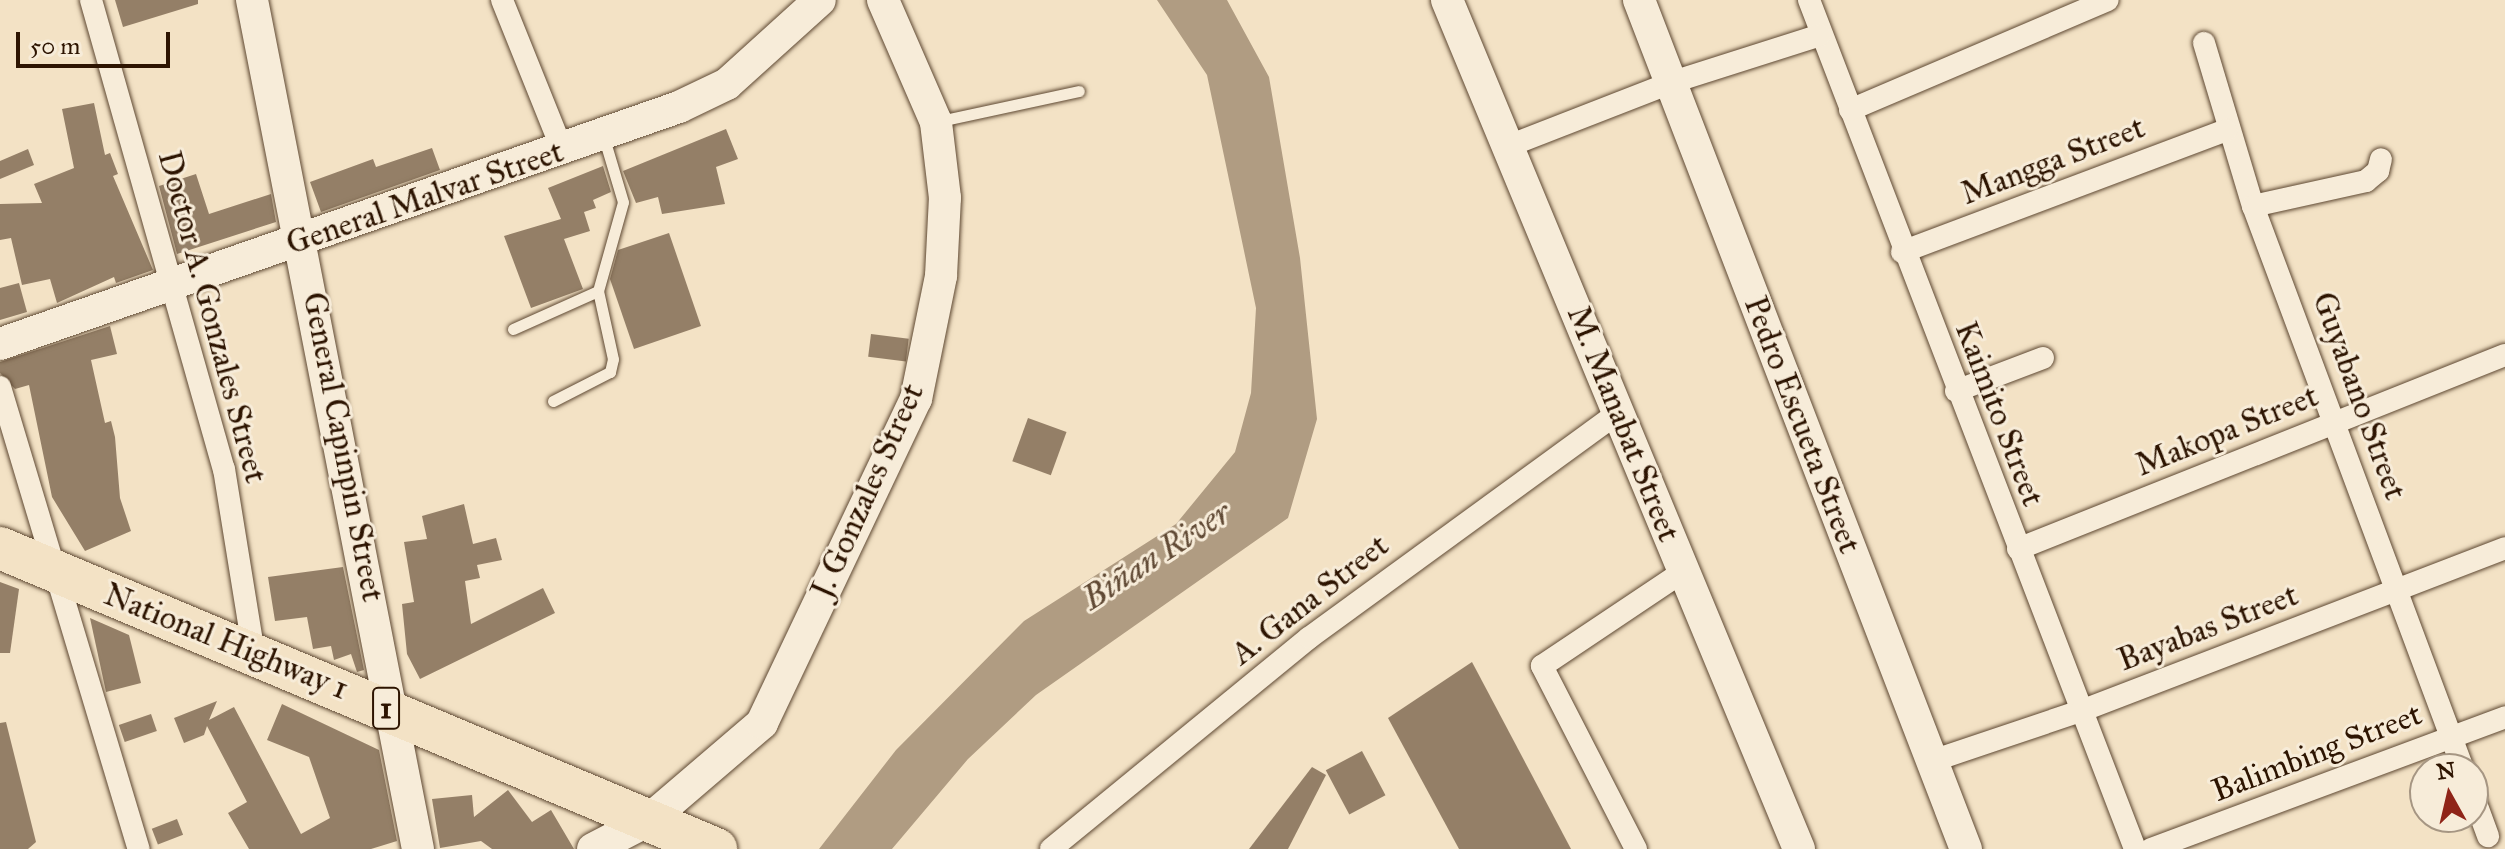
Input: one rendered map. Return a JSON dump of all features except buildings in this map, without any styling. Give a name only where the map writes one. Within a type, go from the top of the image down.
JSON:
[{"type":"highway","name":"National Highway 1","points":[[0,548],[716,849]]},
{"type":"street","name":"Doctor A. Gonzales Street","points":[[91,0],[224,469],[254,654]]},
{"type":"street","name":"General Capinpin Street","points":[[252,0],[395,712],[418,849]]},
{"type":"street","points":[[502,0],[562,149]]},
{"type":"street","name":"General Malvar Street","points":[[0,344],[302,242],[603,134],[727,84],[820,0]]},
{"type":"street","name":"J. Gonzales Street","points":[[593,849],[649,820],[762,723],[916,399],[941,276],[945,198],[936,122],[883,0]]},
{"type":"street","name":"M. Manabat Street","points":[[1447,0],[1511,145],[1617,413],[1799,849]]},
{"type":"street","name":"Pedro Escueta Street","points":[[1639,0],[1966,849]]},
{"type":"street","name":"Kaimito Street","points":[[1809,0],[1902,252],[2135,849]]},
{"type":"street","points":[[1850,110],[2108,0]]},
{"type":"street","points":[[1511,145],[1670,83],[1820,35]]},
{"type":"street","name":"Guyabano Street","points":[[2204,43],[2226,130],[2253,206],[2457,753]]},
{"type":"street","name":"Mangga Street","points":[[1902,252],[2226,130]]},
{"type":"street","points":[[2253,206],[2366,181],[2378,171],[2381,159]]},
{"type":"street","name":"Makopa Street","points":[[2018,549],[2505,355]]},
{"type":"street","points":[[1956,391],[2043,358]]},
{"type":"street","points":[[0,387],[139,849]]},
{"type":"street","name":"A. Gana Street","points":[[1051,849],[1309,638],[1617,413]]},
{"type":"street","name":"Bayabas Street","points":[[1932,761],[2081,711],[2505,548]]},
{"type":"street","points":[[1636,849],[1542,666],[1684,571]]},
{"type":"street","name":"Balimbing Street","points":[[2151,849],[2505,717]]},
{"type":"lane","points":[[936,122],[1079,91]]},
{"type":"lane","points":[[553,401],[610,372],[598,291],[623,202],[603,134]]},
{"type":"lane","points":[[513,329],[598,291]]},
{"type":"water","name":"Biñan River","points":[[1157,0],[1227,0],[1269,77],[1300,258],[1317,419],[1288,518],[1036,695],[968,759],[892,849],[819,849],[896,750],[1024,621],[1176,524],[1235,452],[1251,393],[1256,308],[1207,75]]}]
